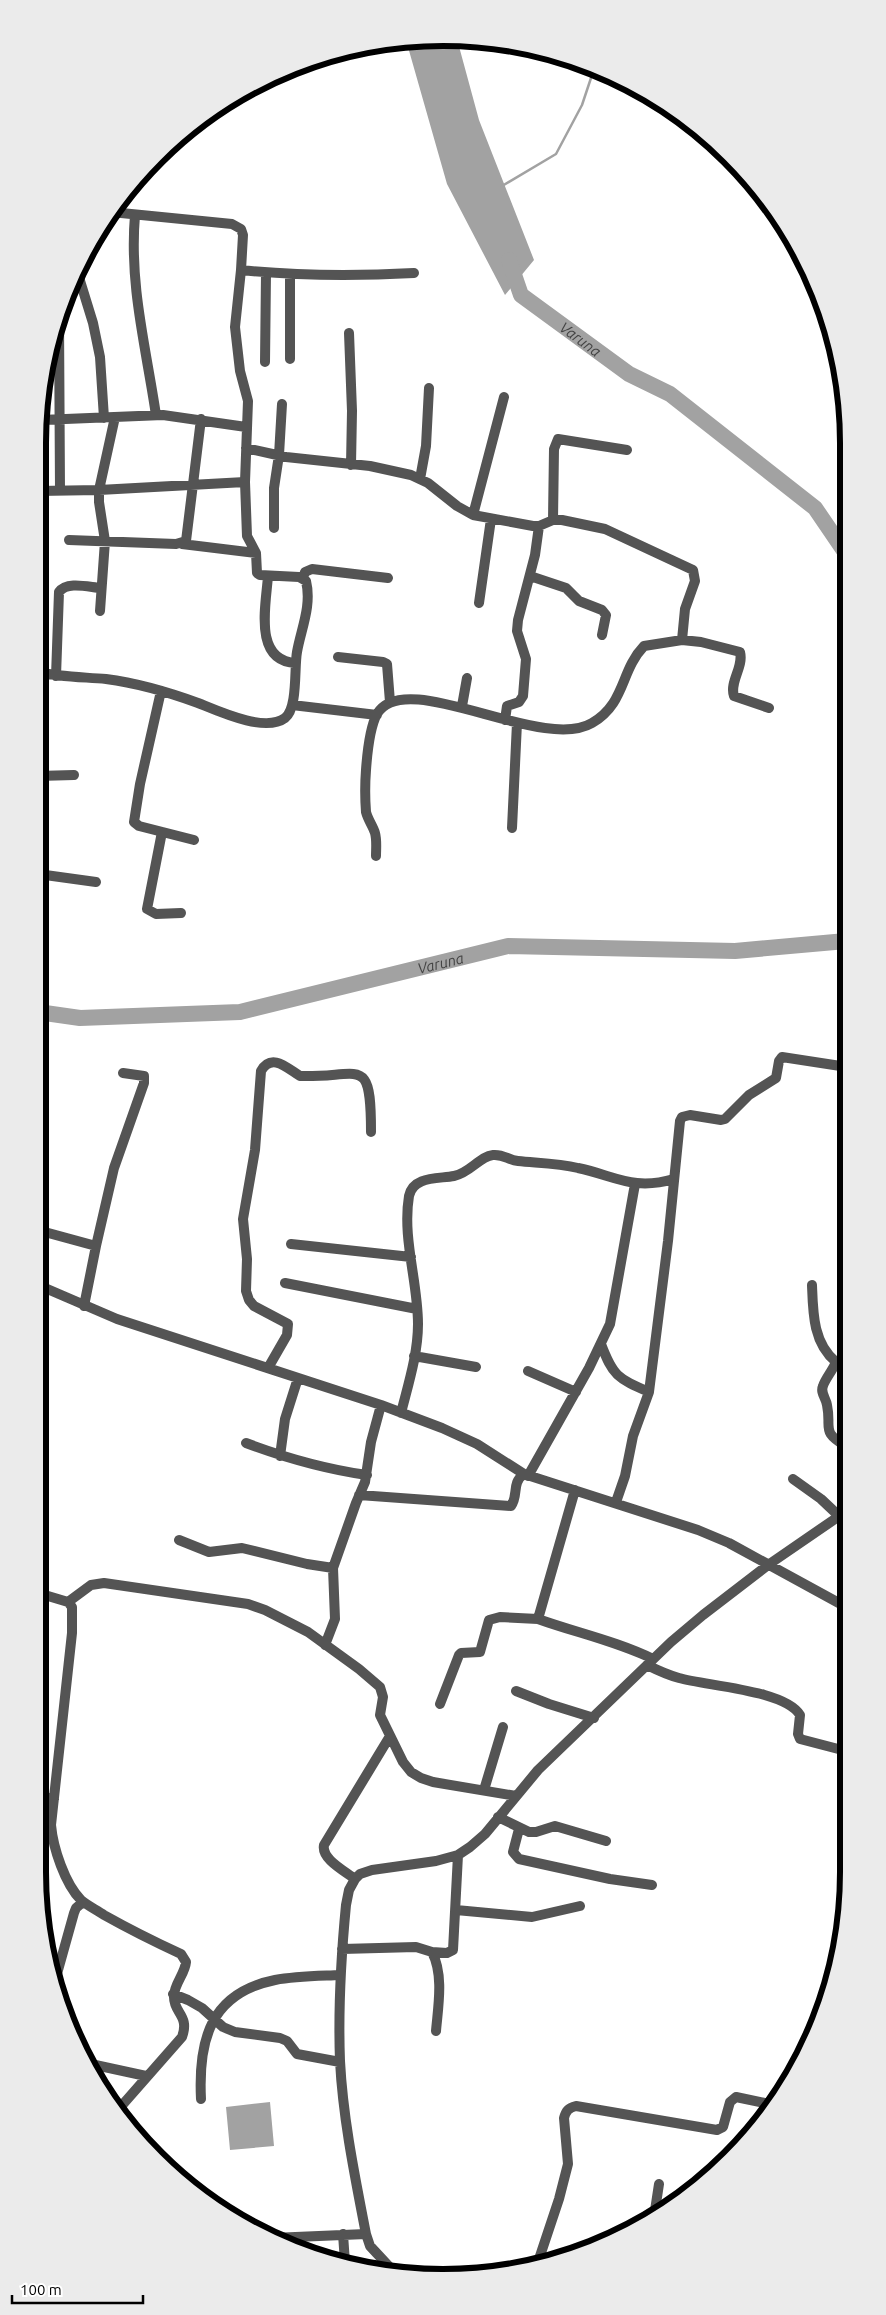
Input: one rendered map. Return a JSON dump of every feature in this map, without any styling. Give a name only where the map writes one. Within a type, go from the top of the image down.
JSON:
[{"type":"street","points":[[120,213],[237,226],[243,235],[235,327],[240,371],[248,401],[245,482],[247,536],[256,553],[257,573],[268,576],[303,578]]},
{"type":"street","points":[[135,215],[132,245],[136,303],[156,415]]},
{"type":"street","points":[[241,270],[266,273],[338,275],[414,273]]},
{"type":"street","points":[[265,362],[266,273]]},
{"type":"street","points":[[290,274],[290,359]]},
{"type":"street","points":[[80,282],[93,323],[100,357],[104,418]]},
{"type":"street","points":[[349,333],[352,411],[351,464]]},
{"type":"street","points":[[59,342],[60,490]]},
{"type":"street","points":[[420,479],[426,446],[429,388]]},
{"type":"street","points":[[473,515],[504,397]]},
{"type":"street","points":[[274,528],[274,488],[279,455],[282,404]]},
{"type":"street","points":[[47,420],[156,415],[201,419],[246,427]]},
{"type":"street","points":[[100,611],[105,541],[99,490],[115,417]]},
{"type":"street","points":[[182,544],[188,536],[201,419]]},
{"type":"street","points":[[553,520],[554,449],[558,439],[627,450]]},
{"type":"street","points":[[246,448],[279,455],[395,470],[420,479],[473,515],[492,520],[539,526],[553,520],[605,529],[693,570],[695,581],[685,609],[682,640]]},
{"type":"street","points":[[46,490],[99,490],[245,482]]},
{"type":"street","points":[[479,603],[492,520]]},
{"type":"street","points":[[505,720],[507,706],[519,702],[523,696],[526,659],[517,631],[518,620],[530,576],[539,526]]},
{"type":"street","points":[[69,540],[182,544],[256,553]]},
{"type":"street","points":[[46,674],[105,679],[162,691],[219,712],[260,722],[274,722],[285,718],[292,705],[296,663],[306,618],[308,587],[303,578],[305,572],[312,569],[388,578]]},
{"type":"street","points":[[268,576],[265,637],[276,657],[282,661],[296,663]]},
{"type":"street","points":[[530,576],[566,588],[579,601],[602,610],[606,615],[602,634]]},
{"type":"street","points":[[56,676],[59,592],[68,586],[101,588]]},
{"type":"street","points":[[376,856],[376,836],[366,811],[366,771],[377,714],[390,702],[407,700],[462,706],[505,720],[553,730],[581,728],[593,722],[613,706],[632,664],[644,646],[682,640],[701,642],[740,652],[741,658],[732,689],[734,696],[769,708]]},
{"type":"street","points":[[338,657],[387,664],[390,702]]},
{"type":"street","points":[[462,706],[467,678]]},
{"type":"street","points":[[162,691],[134,818],[136,825],[194,840]]},
{"type":"street","points":[[292,705],[377,714]]},
{"type":"street","points":[[512,828],[517,723]]},
{"type":"street","points":[[46,776],[74,775]]},
{"type":"street","points":[[162,832],[148,909],[156,914],[181,914]]},
{"type":"street","points":[[46,875],[96,882]]},
{"type":"street","points":[[616,1502],[625,1476],[633,1436],[649,1392],[682,1118],[690,1116],[725,1119],[749,1095],[776,1078],[779,1061],[782,1057],[840,1066]]},
{"type":"street","points":[[268,1368],[287,1335],[288,1324],[265,1313],[249,1300],[246,1291],[247,1259],[243,1219],[255,1150],[261,1071],[265,1065],[270,1063],[285,1065],[300,1076],[346,1072],[356,1073],[368,1083],[370,1132]]},
{"type":"street","points":[[84,1306],[114,1168],[144,1083],[141,1075],[123,1073]]},
{"type":"street","points":[[401,1413],[414,1356],[418,1324],[408,1205],[410,1193],[414,1185],[422,1181],[456,1176],[468,1171],[490,1155],[503,1155],[517,1161],[578,1168],[635,1184],[652,1184],[674,1179]]},
{"type":"street","points":[[359,1496],[512,1506],[516,1482],[526,1475],[576,1392],[612,1315],[613,1299],[635,1184]]},
{"type":"street","points":[[46,1231],[96,1246]]},
{"type":"street","points":[[291,1244],[411,1256]]},
{"type":"street","points":[[285,1283],[417,1309]]},
{"type":"street","points":[[812,1285],[813,1313],[821,1346],[828,1355],[840,1363]]},
{"type":"street","points":[[46,1289],[84,1306],[401,1413],[461,1436],[526,1475],[616,1502],[729,1542],[840,1604]]},
{"type":"street","points":[[600,1344],[614,1373],[631,1384],[649,1392]]},
{"type":"street","points":[[414,1356],[476,1367]]},
{"type":"street","points":[[836,1362],[822,1387],[822,1392],[828,1407],[829,1433],[840,1441]]},
{"type":"street","points":[[528,1371],[576,1392]]},
{"type":"street","points":[[280,1456],[285,1419],[298,1378]]},
{"type":"street","points":[[325,1645],[335,1619],[333,1568],[367,1475],[370,1442],[380,1406]]},
{"type":"street","points":[[246,1443],[280,1456],[321,1467],[367,1475]]},
{"type":"street","points":[[793,1479],[840,1511]]},
{"type":"street","points":[[538,1619],[575,1490]]},
{"type":"street","points":[[387,2264],[370,2246],[366,2234],[344,2104],[340,2062],[339,2007],[342,1948],[346,1905],[349,1890],[355,1878],[372,1870],[436,1861],[458,1855],[485,1834],[554,1753],[594,1718],[650,1662],[703,1615],[768,1565],[840,1515]]},
{"type":"street","points":[[179,1540],[209,1552],[242,1548],[307,1564],[333,1568]]},
{"type":"street","points":[[68,1602],[91,1585],[104,1583],[227,1599],[265,1610],[308,1632],[380,1688],[383,1697],[380,1715],[403,1762],[411,1772],[421,1778],[516,1796]]},
{"type":"street","points":[[46,1595],[68,1602],[72,1608],[72,1633],[54,1799],[52,1841],[71,1884],[83,1902],[120,1924],[184,1957],[186,1967],[174,1994],[174,2003],[183,2016],[185,2027],[182,2036],[122,2105]]},
{"type":"street","points":[[440,1704],[459,1655],[480,1652],[489,1620],[492,1618],[513,1617],[538,1619],[568,1630],[618,1643],[680,1678],[761,1694],[787,1703],[800,1715],[798,1734],[800,1740],[840,1750]]},
{"type":"street","points":[[516,1691],[594,1718]]},
{"type":"street","points":[[484,1790],[503,1727]]},
{"type":"street","points":[[355,1878],[325,1856],[322,1850],[390,1736]]},
{"type":"street","points":[[46,1798],[54,1799]]},
{"type":"street","points":[[498,1817],[519,1829],[536,1832],[555,1826],[606,1841]]},
{"type":"street","points":[[519,1829],[513,1852],[519,1859],[610,1879],[652,1885]]},
{"type":"street","points":[[342,1948],[416,1947],[432,1952],[447,1953],[453,1950],[458,1855]]},
{"type":"street","points":[[59,1970],[74,1913],[83,1902]]},
{"type":"street","points":[[456,1910],[532,1917],[580,1906]]},
{"type":"street","points":[[432,1952],[439,1985],[436,2031]]},
{"type":"street","points":[[201,2099],[201,2071],[213,2018],[226,2002],[257,1985],[276,1980],[340,1976]]},
{"type":"street","points":[[174,1994],[195,2004],[223,2027],[235,2032],[280,2038],[287,2041],[297,2054],[340,2062]]},
{"type":"street","points":[[97,2065],[146,2076]]},
{"type":"street","points":[[541,2256],[568,2164],[564,2118],[566,2111],[570,2107],[576,2106],[719,2130],[723,2128],[733,2099],[746,2098],[766,2103]]},
{"type":"street","points":[[656,2207],[659,2184]]},
{"type":"street","points":[[344,2234],[345,2256]]},
{"type":"street","points":[[287,2237],[366,2234]]},
{"type":"shaded area","points":[[459,47],[479,120],[534,260],[505,295],[447,184],[408,48]]},
{"type":"shaded area","points":[[270,2102],[274,2146],[230,2150],[226,2107]]},
{"type":"waterway","points":[[502,186],[556,154],[582,105],[592,75]]},
{"type":"waterway","name":"Varuna","points":[[509,260],[521,295],[629,374],[670,394],[815,508],[840,545]]},
{"type":"waterway","name":"Varuna","points":[[46,1013],[80,1018],[240,1012],[508,946],[735,951],[840,942]]}]
